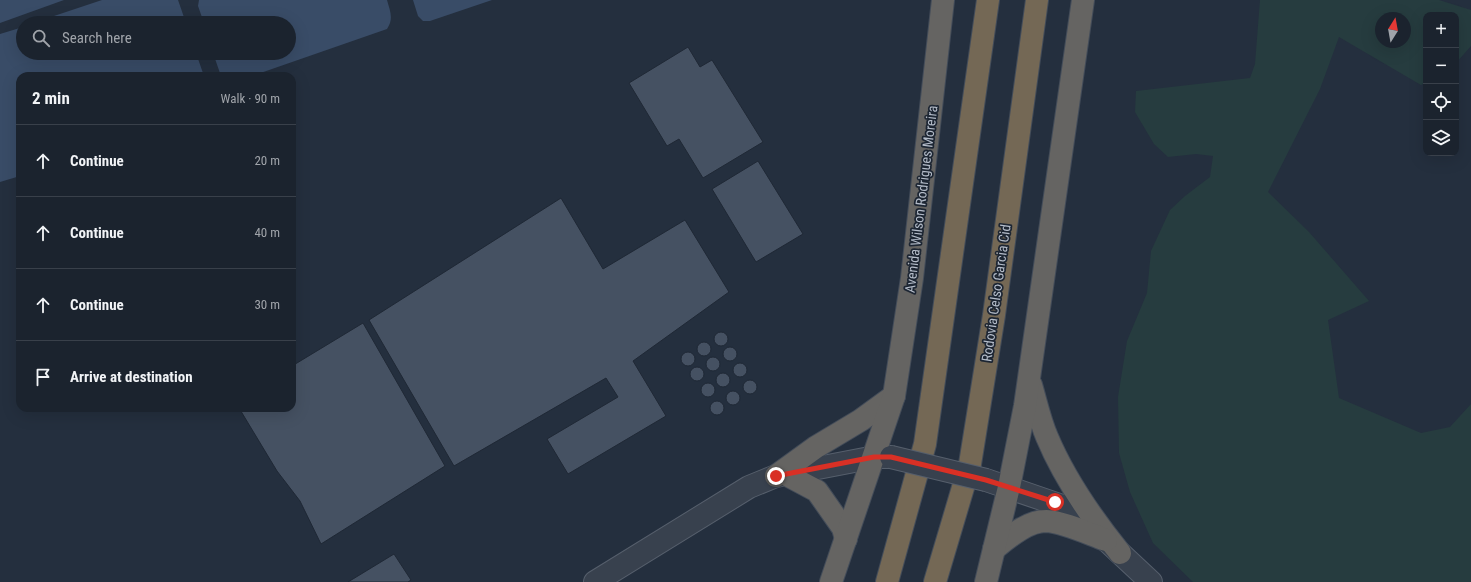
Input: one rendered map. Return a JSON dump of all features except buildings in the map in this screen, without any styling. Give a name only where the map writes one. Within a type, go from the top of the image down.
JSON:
[{"type":"highway","name":"Avenida Wilson Rodrigues Moreira","points":[[894,396],[912,278],[943,0]]},
{"type":"highway","points":[[887,582],[925,444],[988,0]]},
{"type":"highway","name":"Rodovia Celso Garcia Cid","points":[[935,582],[970,464],[994,315],[1037,0]]},
{"type":"highway","points":[[986,582],[1009,487],[1025,406],[1028,376],[1083,0]]},
{"type":"highway","points":[[1028,376],[1046,436],[1058,462],[1090,515],[1113,546]]},
{"type":"highway","points":[[831,582],[846,539],[883,457],[894,396]]},
{"type":"highway","points":[[846,539],[843,528],[818,491],[781,475],[816,447],[861,420],[894,396]]},
{"type":"highway","points":[[994,549],[1008,538],[1033,523],[1046,521],[1113,546]]},
{"type":"street","points":[[595,582],[749,487],[781,475],[883,457],[986,480],[1074,510],[1151,582]]},
{"type":"green space","points":[[1260,0],[1439,0],[1471,10],[1471,46],[1459,60],[1459,12],[1423,12],[1423,84],[1421,85],[1339,37],[1320,89],[1268,192],[1309,232],[1369,301],[1328,320],[1339,398],[1421,433],[1450,427],[1471,404],[1471,582],[1193,582],[1153,543],[1130,492],[1119,453],[1118,397],[1127,341],[1147,293],[1151,251],[1170,210],[1185,196],[1210,177],[1213,156],[1196,154],[1168,157],[1154,144],[1135,112],[1136,91],[1250,78],[1255,64]]},
{"type":"water","points":[[0,0],[64,0],[16,16],[0,23]]},
{"type":"water","points":[[102,0],[178,0],[184,16],[54,16]]},
{"type":"water","points":[[199,0],[387,0],[391,18],[387,29],[263,72],[220,72],[215,60],[296,60],[296,16],[202,16],[198,6]]},
{"type":"water","points":[[413,0],[492,0],[430,21],[423,21],[418,16]]},
{"type":"water","points":[[16,29],[16,60],[198,60],[203,72],[16,72],[16,177],[0,182],[0,34]]},
{"type":"route","points":[[776,476],[874,457],[891,457],[986,480],[1055,502]]}]
